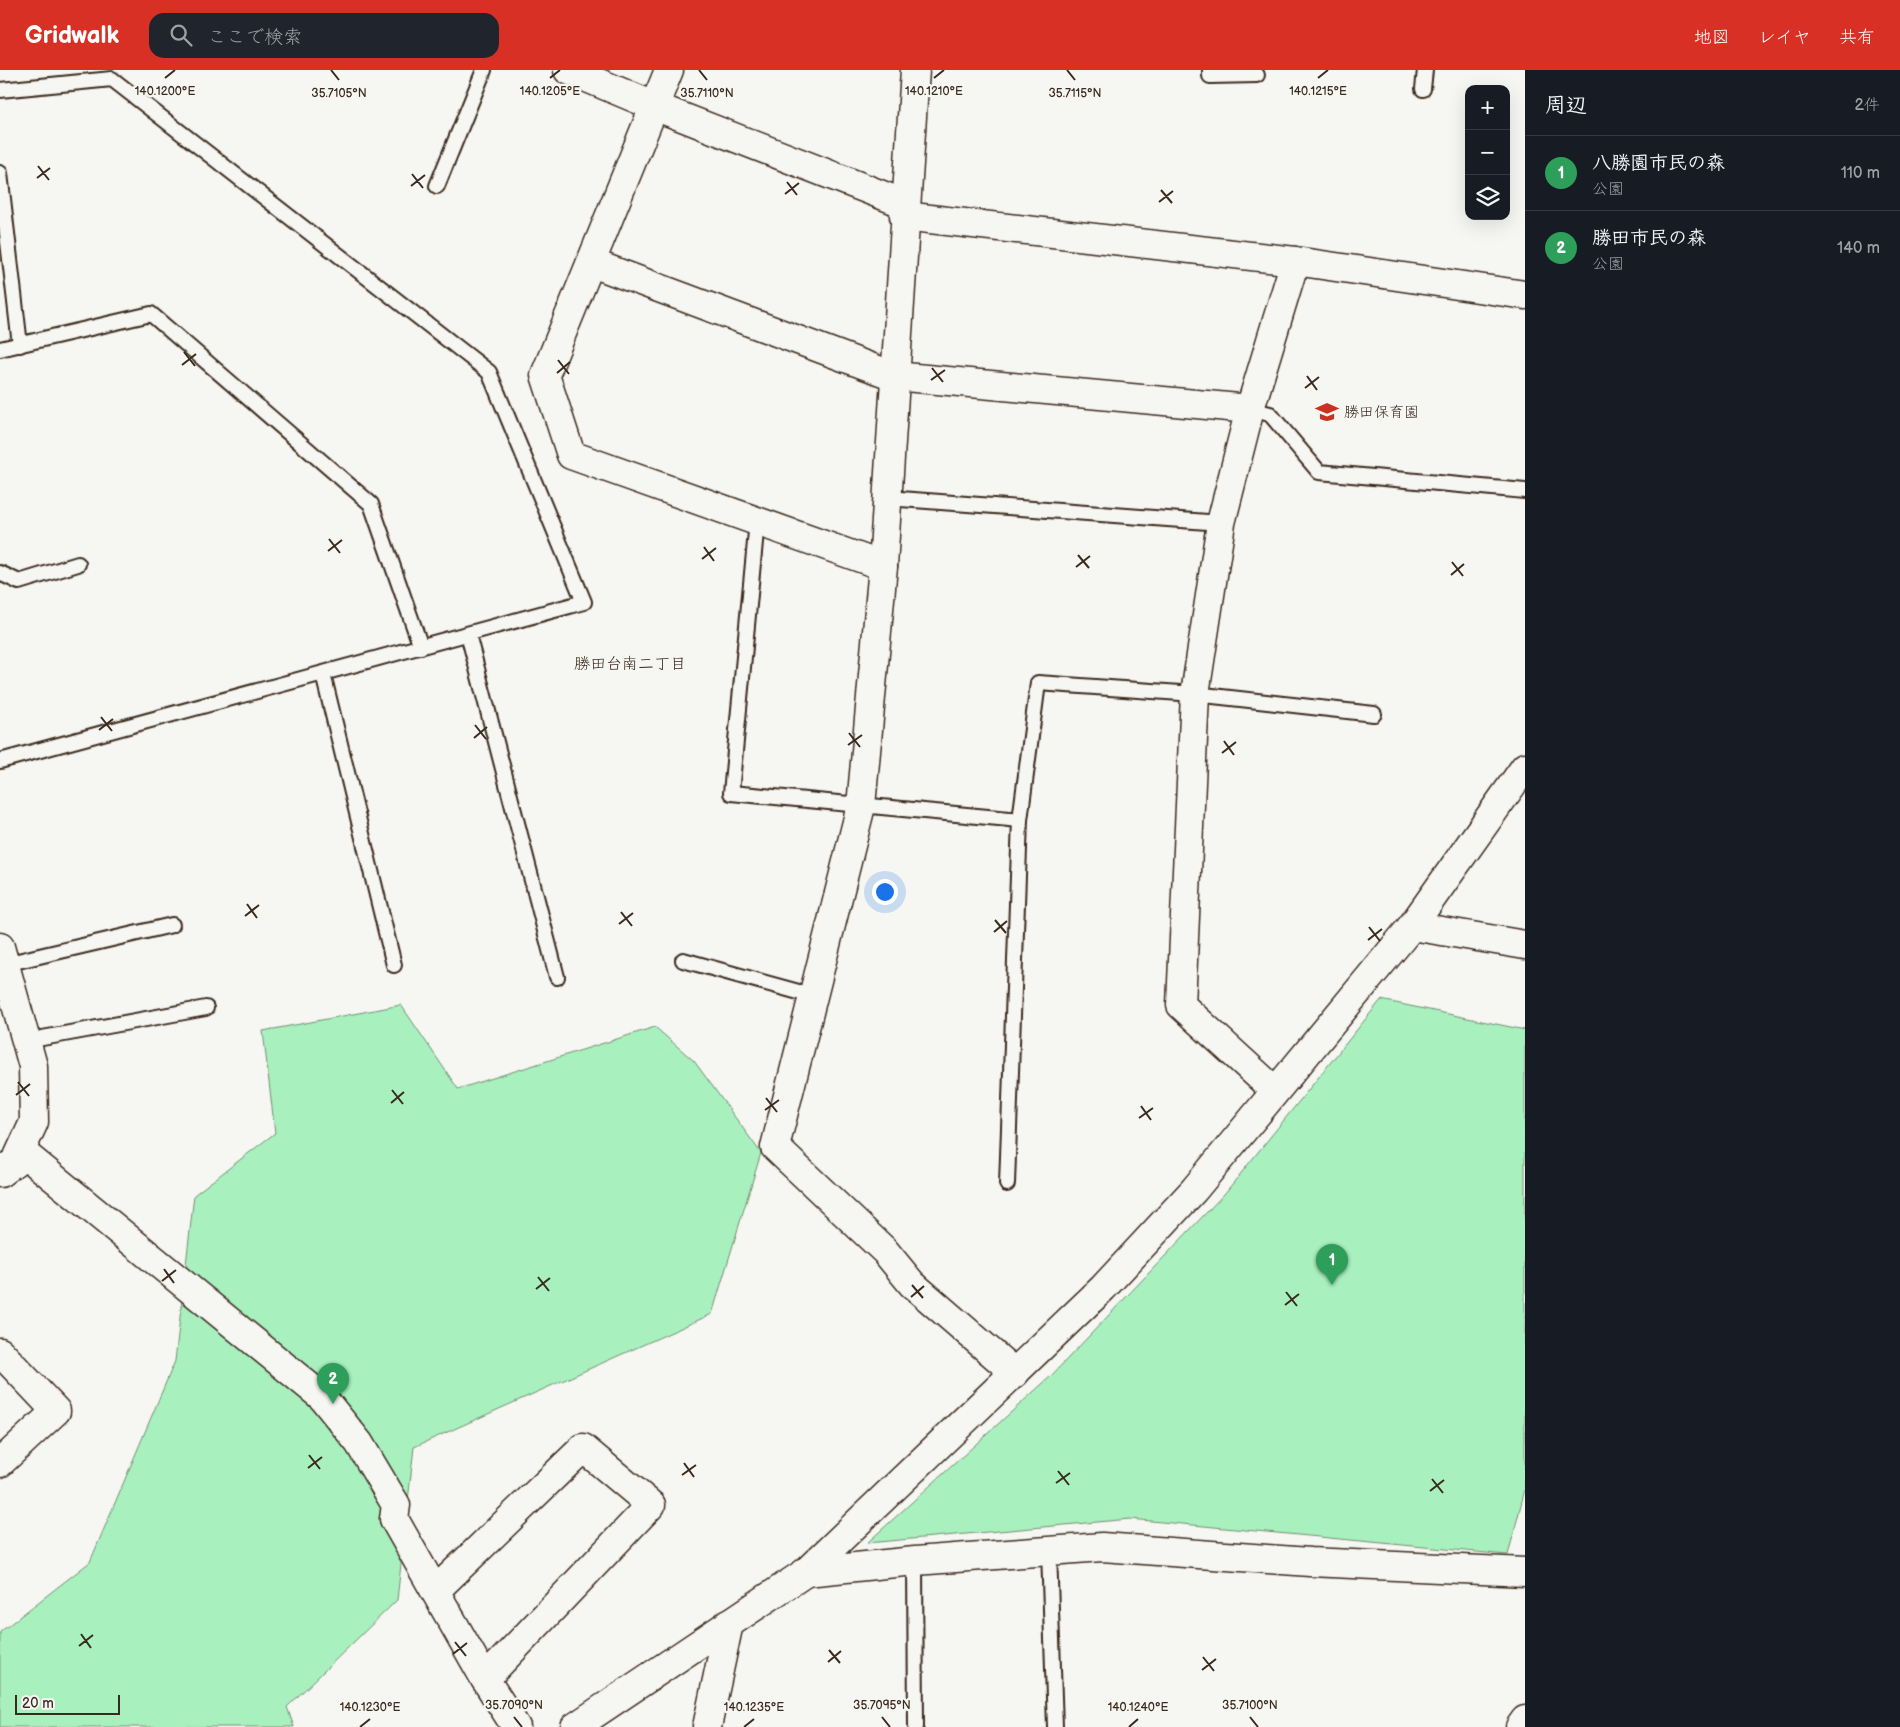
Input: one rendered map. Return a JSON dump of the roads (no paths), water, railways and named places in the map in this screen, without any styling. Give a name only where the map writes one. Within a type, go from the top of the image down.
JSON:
[{"type":"street","points":[[568,70],[905,210],[1525,295]]},
{"type":"street","points":[[669,70],[545,375],[571,455],[883,566]]},
{"type":"street","points":[[915,70],[883,566],[860,806],[775,1146],[885,1251],[912,1284],[1015,1374]]},
{"type":"street","points":[[1275,1091],[1181,1005],[1195,694],[1221,523],[1250,409],[1295,262]]},
{"type":"street","points":[[592,263],[894,376],[1250,409]]},
{"type":"street","points":[[580,1725],[806,1572],[1103,1288],[1194,1190],[1412,926],[1525,766]]},
{"type":"street","points":[[1412,926],[1525,945]]},
{"type":"street","points":[[0,1173],[16,1162],[34,1122],[33,1066],[2,955]]},
{"type":"street","points":[[21,1151],[322,1397],[358,1443],[396,1505],[394,1519],[485,1679],[516,1727]]},
{"type":"street","points":[[0,1352],[56,1411],[0,1463]]},
{"type":"street","points":[[435,1590],[583,1448],[650,1505],[485,1679]]},
{"type":"street","points":[[806,1572],[915,1561],[1102,1547],[1310,1562],[1525,1572]]},
{"type":"street","points":[[707,1727],[728,1624]]},
{"type":"street","points":[[1520,1727],[1525,1720]]},
{"type":"lane","points":[[437,186],[484,70]]},
{"type":"lane","points":[[1210,70],[1210,76],[1256,76]]},
{"type":"lane","points":[[1423,89],[1426,70]]},
{"type":"lane","points":[[0,90],[112,79],[489,372],[584,602],[0,761]]},
{"type":"lane","points":[[0,173],[20,345]]},
{"type":"lane","points":[[0,349],[151,314],[371,504],[421,647]]},
{"type":"lane","points":[[1250,409],[1270,414],[1319,472],[1525,491]]},
{"type":"lane","points":[[887,498],[1221,523]]},
{"type":"lane","points":[[757,521],[731,793],[1020,820]]},
{"type":"lane","points":[[0,573],[19,582],[78,564]]},
{"type":"lane","points":[[468,634],[557,977]]},
{"type":"lane","points":[[323,674],[394,966]]},
{"type":"lane","points":[[1007,1184],[1020,820],[1038,683],[1195,694],[1374,714]]},
{"type":"lane","points":[[2,955],[172,924]]},
{"type":"lane","points":[[683,960],[813,996]]},
{"type":"lane","points":[[26,1041],[206,1008]]},
{"type":"lane","points":[[1049,1551],[1055,1727]]},
{"type":"lane","points":[[915,1561],[916,1727]]},
{"type":"place","name":"勝田保育園","points":[[1327,412]]},
{"type":"place","name":"八勝園市民の森","points":[[1332,1285]]},
{"type":"place","name":"勝田市民の森","points":[[333,1404]]},
{"type":"district","name":"勝田台南二丁目","points":[[630,663]]}]
